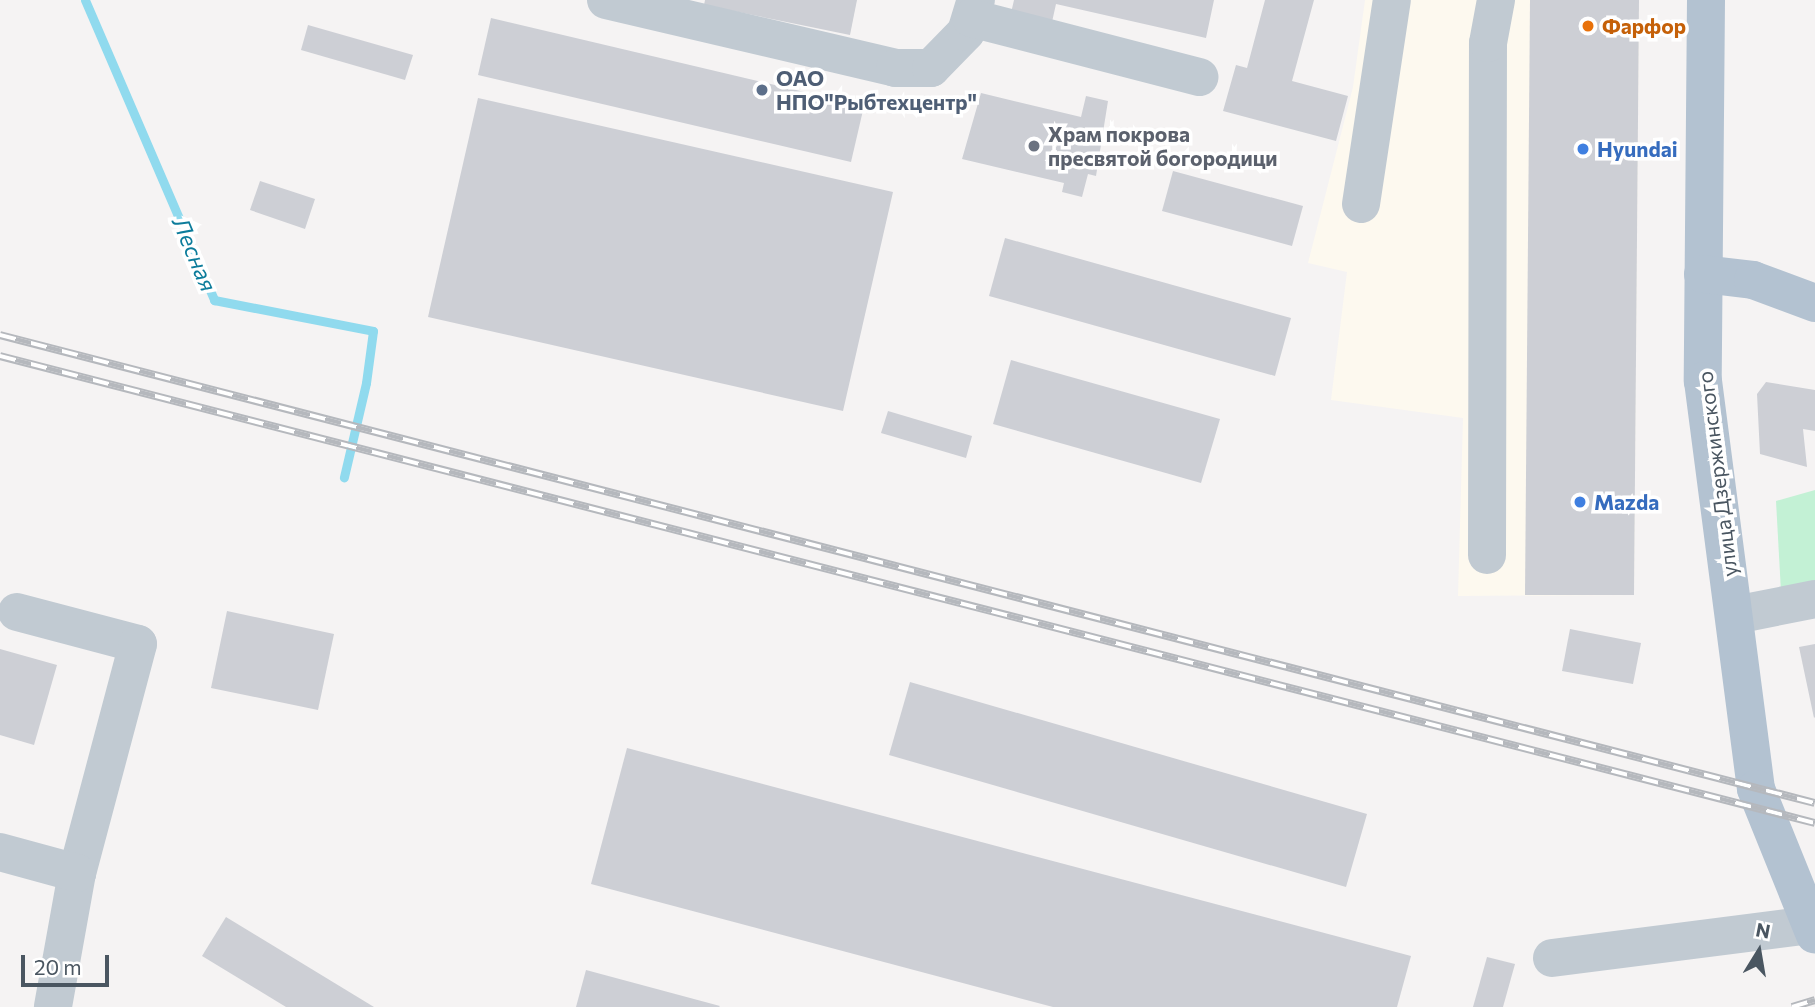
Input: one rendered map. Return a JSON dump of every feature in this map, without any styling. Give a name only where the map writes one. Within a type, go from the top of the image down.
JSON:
[{"type":"main road","name":"улица Дзержинского","points":[[1706,0],[1703,381],[1756,789],[1813,930]]},
{"type":"main road","points":[[1703,274],[1753,280],[1815,303]]},
{"type":"street","points":[[606,0],[895,68],[931,68],[966,32],[973,9],[1199,77]]},
{"type":"street","points":[[1361,204],[1392,0]]},
{"type":"street","points":[[1487,555],[1488,43],[1496,0]]},
{"type":"street","points":[[1735,615],[1815,598]]},
{"type":"street","points":[[17,612],[138,644],[77,873],[53,1007]]},
{"type":"street","points":[[0,852],[77,873]]},
{"type":"street","points":[[1552,958],[1813,930]]},
{"type":"shaded area","points":[[1365,0],[1639,0],[1634,595],[1458,596],[1463,418],[1331,400],[1347,272],[1308,263],[1353,87]]},
{"type":"green space","points":[[1815,490],[1815,608],[1782,610],[1776,501]]},
{"type":"building","points":[[705,0],[857,0],[850,35],[704,5]]},
{"type":"building","points":[[1014,0],[1214,0],[1206,38],[1056,4],[1052,22],[1011,13]]},
{"type":"building","points":[[1265,0],[1314,0],[1292,81],[1348,96],[1336,141],[1223,111],[1236,65],[1247,68]]},
{"type":"building","name":"Mazda","points":[[1530,0],[1639,0],[1634,595],[1525,595]]},
{"type":"building","points":[[491,18],[864,106],[851,162],[478,75]]},
{"type":"building","points":[[308,25],[413,55],[405,80],[301,50]]},
{"type":"building","name":"Храм покрова пресвятой богородици","points":[[981,93],[1081,117],[1086,96],[1108,101],[1096,176],[1088,174],[1082,197],[1062,192],[1064,183],[962,159]]},
{"type":"building","points":[[478,98],[893,192],[843,411],[428,317]]},
{"type":"building","points":[[1173,171],[1303,206],[1292,246],[1162,211]]},
{"type":"building","points":[[260,181],[315,199],[305,229],[250,210]]},
{"type":"building","points":[[1005,238],[1291,318],[1275,376],[989,296]]},
{"type":"building","points":[[1011,360],[1220,419],[1201,483],[993,424]]},
{"type":"building","points":[[1766,382],[1815,390],[1815,431],[1803,429],[1807,467],[1760,454],[1757,394]]},
{"type":"building","points":[[888,411],[972,436],[966,458],[881,433]]},
{"type":"building","points":[[227,611],[334,634],[318,710],[211,688]]},
{"type":"building","points":[[1570,629],[1641,643],[1633,684],[1562,671]]},
{"type":"building","points":[[1815,644],[1815,717],[1814,718],[1799,647]]},
{"type":"building","points":[[0,649],[57,665],[34,745],[0,735]]},
{"type":"building","points":[[910,682],[1367,814],[1346,887],[889,755]]},
{"type":"building","points":[[627,748],[1411,956],[1397,1007],[1053,1007],[591,884]]},
{"type":"building","points":[[226,917],[374,1007],[286,1007],[202,956]]},
{"type":"building","points":[[1487,957],[1515,964],[1503,1007],[1473,1007]]},
{"type":"building","points":[[586,970],[720,1006],[576,1007]]},
{"type":"waterway","name":"Лесная","points":[[85,0],[214,300],[373,331],[366,383],[344,477]]},
{"type":"railway","points":[[0,335],[1815,803]]},
{"type":"railway","points":[[0,356],[1815,823]]},
{"type":"railway","points":[[1792,1007],[1815,1000]]},
{"type":"place","name":"Фарфор","points":[[1588,26]]},
{"type":"place","name":"ОАО НПО\"Рыбтехцентр\"","points":[[762,90]]},
{"type":"place","name":"Храм покрова пресвятой богородици","points":[[1034,146]]},
{"type":"place","name":"Hyundai","points":[[1583,149]]},
{"type":"place","name":"Mazda","points":[[1580,502]]}]
